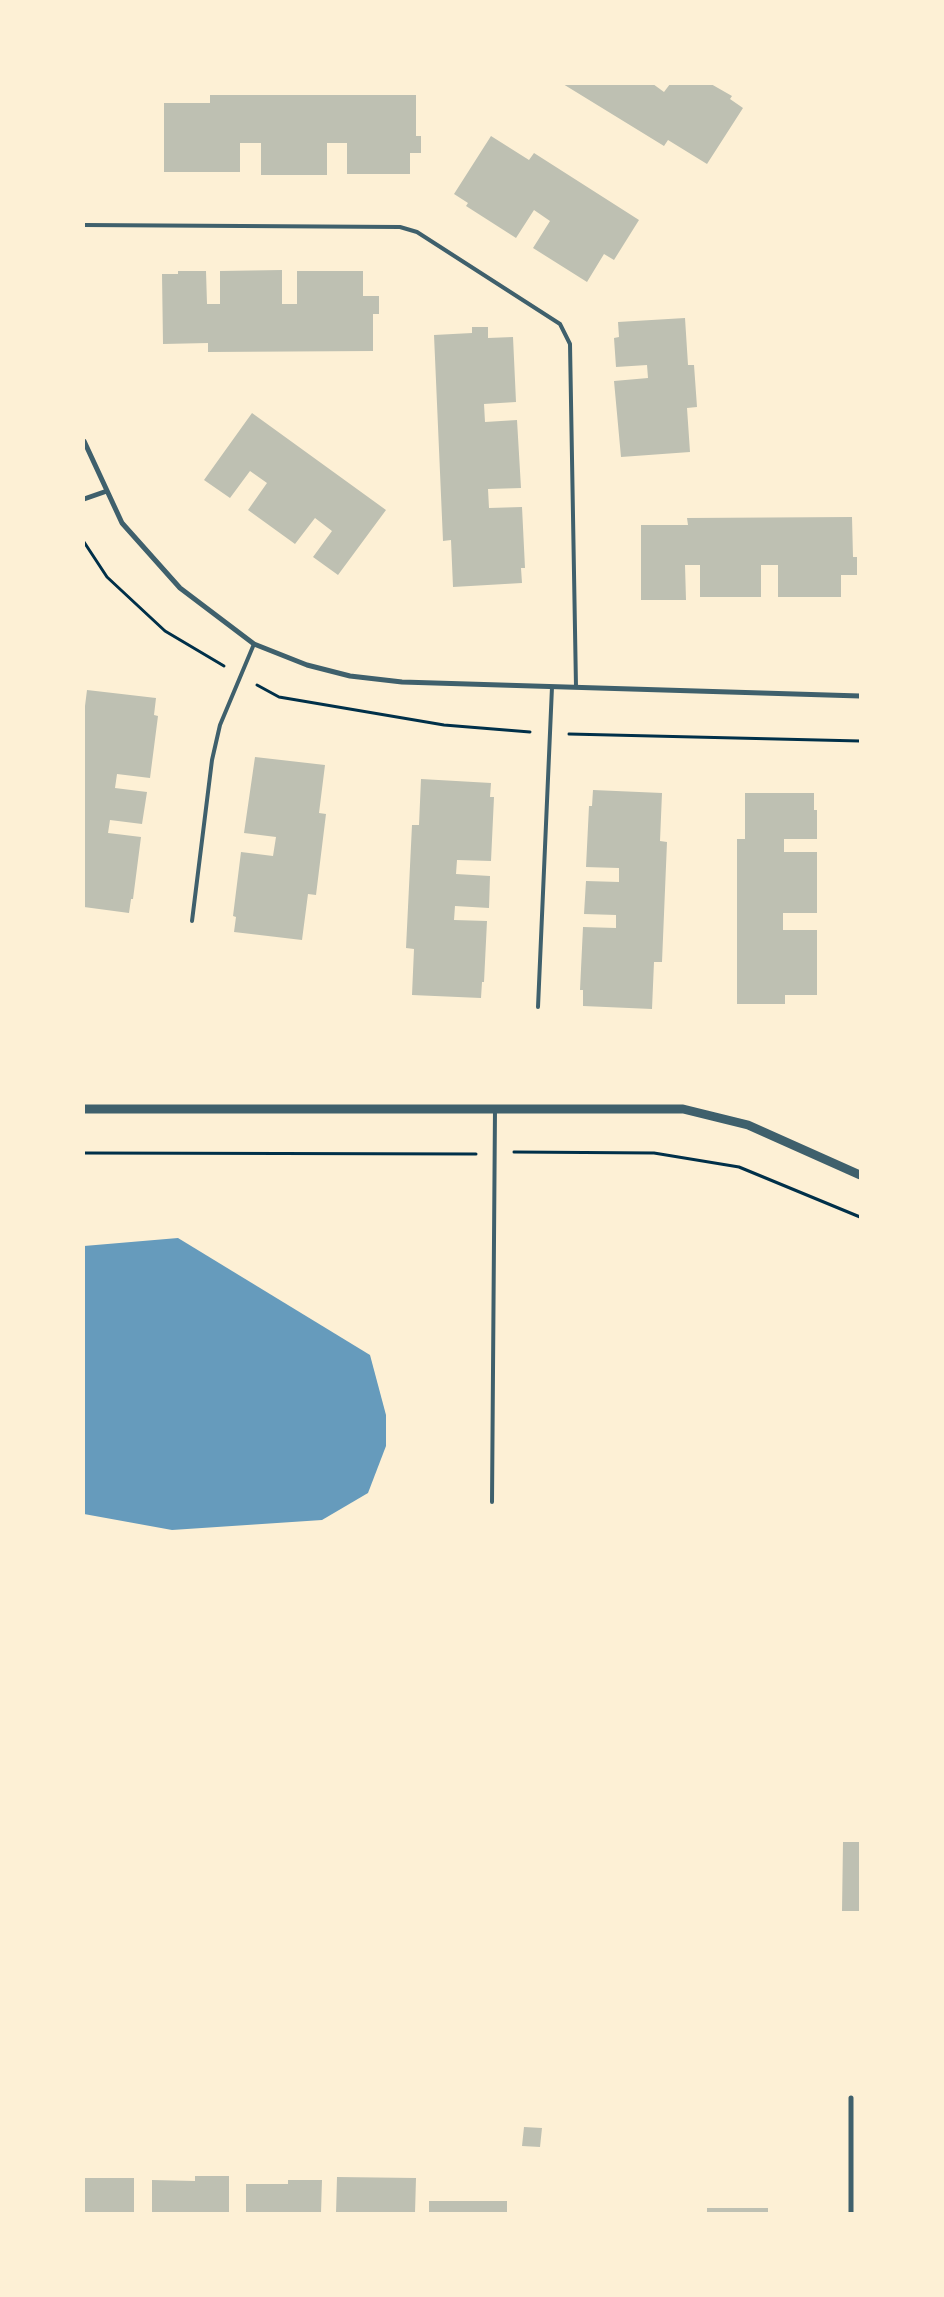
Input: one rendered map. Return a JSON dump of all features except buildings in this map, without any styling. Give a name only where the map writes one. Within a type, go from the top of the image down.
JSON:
[{"type":"street","points":[[84,441],[122,523],[180,588],[254,644],[307,665],[350,676],[402,682],[860,696]]},
{"type":"street","points":[[84,499],[107,491]]},
{"type":"street","points":[[84,1109],[683,1109],[748,1125],[860,1175]]},
{"type":"street","points":[[851,2098],[851,2213]]},
{"type":"lane","points":[[84,225],[400,227],[417,232],[560,324],[570,344],[576,688]]},
{"type":"lane","points":[[192,921],[212,760],[218,734],[254,644]]},
{"type":"lane","points":[[538,1007],[552,687]]},
{"type":"lane","points":[[492,1502],[494,1109]]},
{"type":"water","points":[[178,1238],[370,1355],[386,1415],[386,1446],[368,1493],[322,1520],[172,1530],[84,1514],[84,1246]]}]
